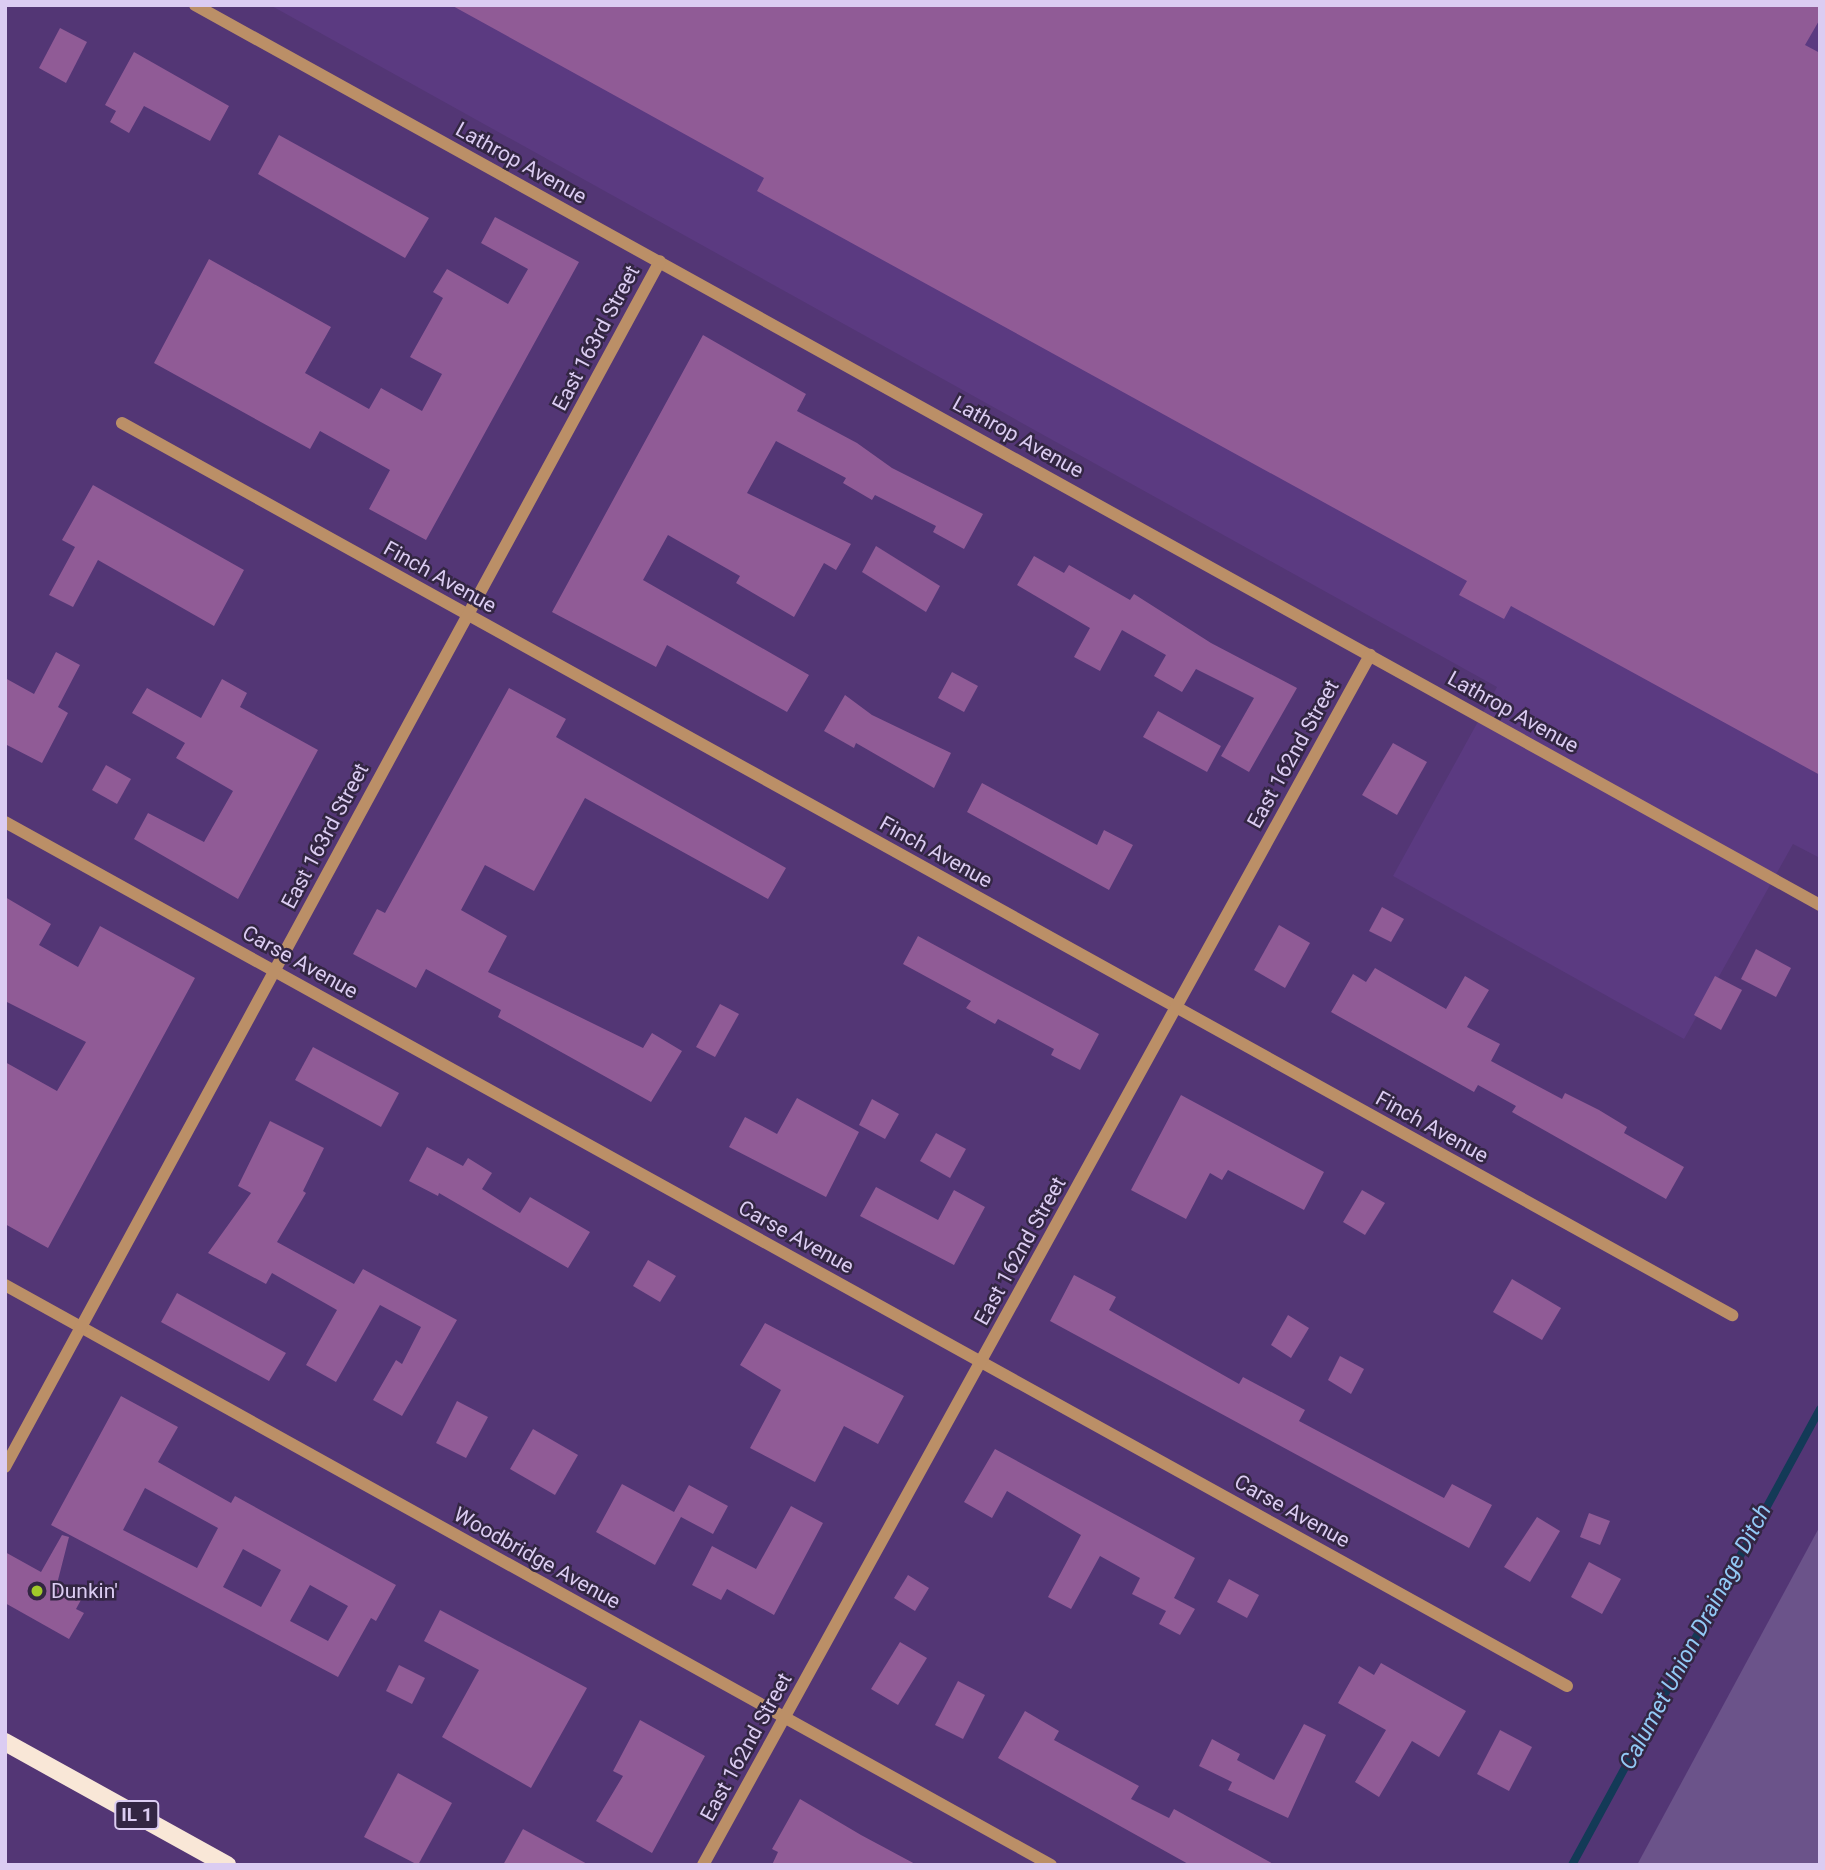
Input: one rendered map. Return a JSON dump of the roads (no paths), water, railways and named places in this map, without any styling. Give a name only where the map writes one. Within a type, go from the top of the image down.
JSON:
[{"type":"main road","name":"IL 1","points":[[5,1742],[227,1865]]},
{"type":"street","name":"Lathrop Avenue","points":[[195,5],[1820,905]]},
{"type":"street","name":"East 163rd Street","points":[[5,1467],[660,261]]},
{"type":"street","name":"Finch Avenue","points":[[122,422],[1732,1315]]},
{"type":"street","name":"East 162nd Street","points":[[703,1865],[1370,655]]},
{"type":"street","name":"Carse Avenue","points":[[5,822],[1567,1686]]},
{"type":"street","name":"Woodbridge Avenue","points":[[5,1285],[1051,1865]]},
{"type":"waterway","name":"Calumet Union Drainage Ditch","points":[[1572,1865],[1820,1409]]},
{"type":"place","name":"Dunkin'","points":[[37,1591]]}]
